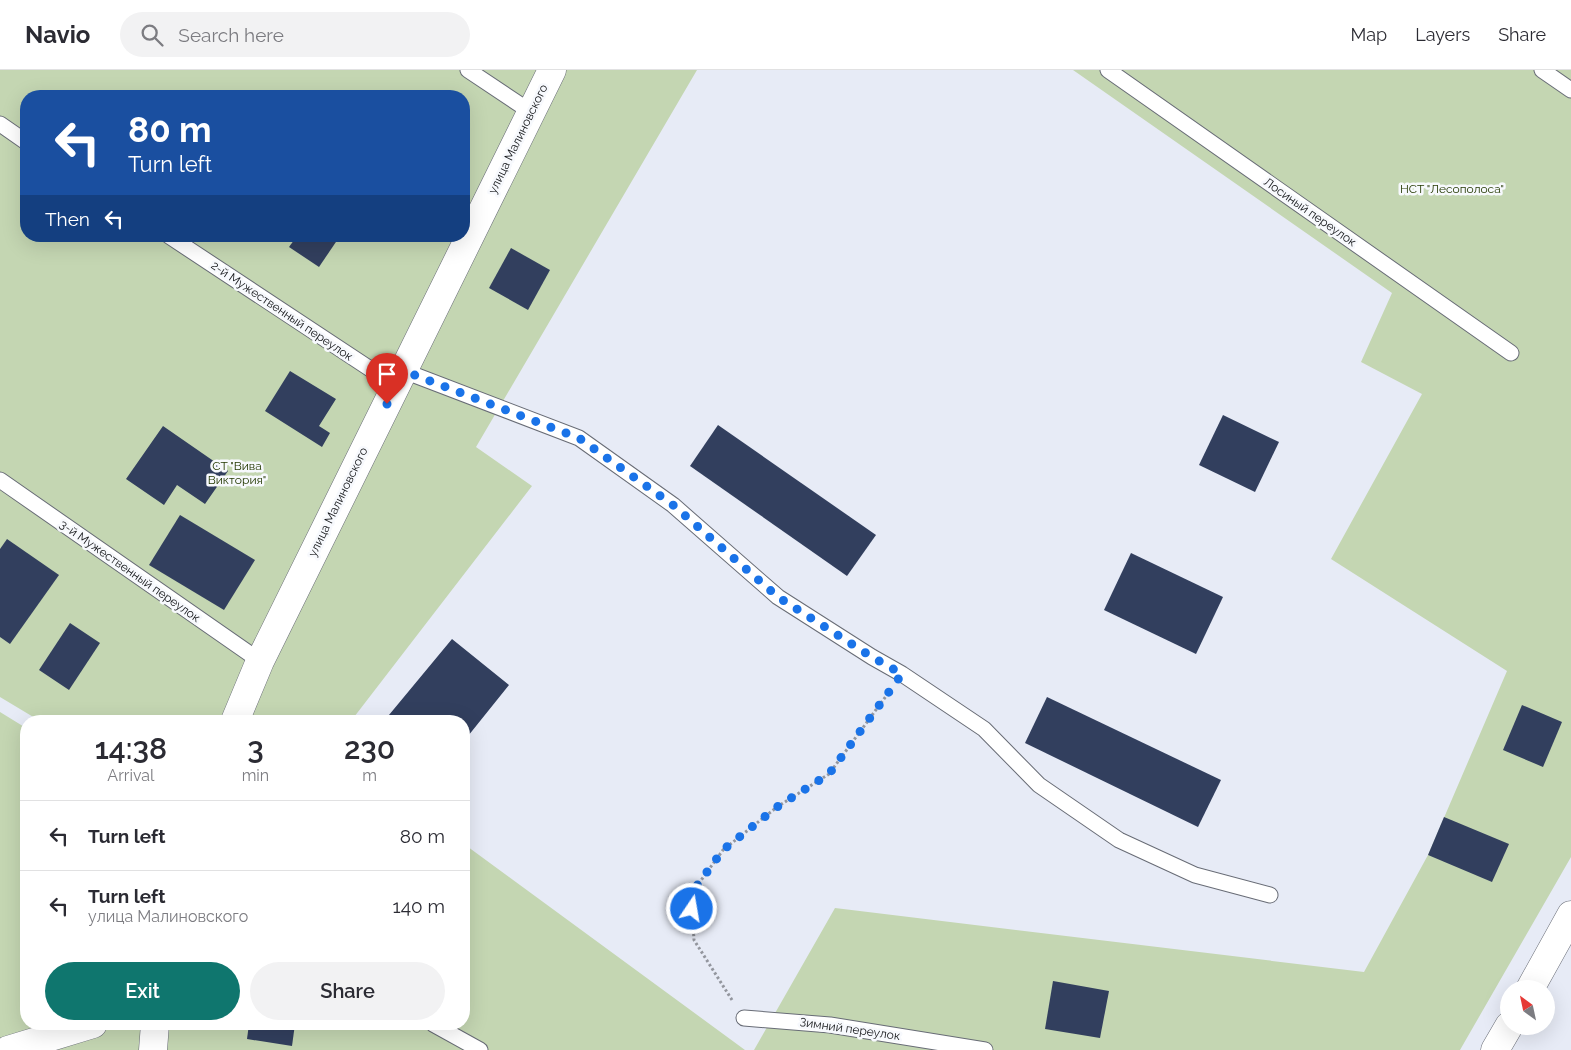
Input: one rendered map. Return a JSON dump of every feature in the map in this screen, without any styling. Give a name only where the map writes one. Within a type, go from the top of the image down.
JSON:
[{"type":"street","name":"улица Малиновского","points":[[470,236],[552,70]]},
{"type":"street","name":"улица Малиновского","points":[[238,715],[260,661],[467,242]]},
{"type":"street","points":[[1535,980],[1571,915]]},
{"type":"street","points":[[8,1050],[73,1030]]},
{"type":"street","points":[[154,1050],[155,1030]]},
{"type":"street","points":[[1495,1050],[1504,1035]]},
{"type":"lane","points":[[468,70],[531,112]]},
{"type":"lane","name":"Лосиный переулок","points":[[1108,70],[1511,354]]},
{"type":"lane","points":[[1542,70],[1571,90]]},
{"type":"lane","points":[[0,124],[20,138]]},
{"type":"lane","name":"2-й Мужественный переулок","points":[[179,242],[400,379],[579,438],[673,505],[778,597],[902,674],[984,729],[1039,785],[1119,840],[1195,875],[1270,895]]},
{"type":"lane","name":"3-й Мужественный переулок","points":[[0,480],[260,661]]},
{"type":"lane","name":"Зимний переулок","points":[[744,1018],[830,1025],[985,1050]]},
{"type":"lane","points":[[444,1030],[480,1050]]},
{"type":"path","points":[[744,1018],[694,940],[691,894],[723,850],[777,807],[829,774],[902,674]]},
{"type":"green space","name":"СТ \"Вива Виктория\"","points":[[0,70],[697,70],[476,447],[532,486],[356,715],[30,715],[0,697]]},
{"type":"green space","name":"НСТ \"Лесополоса\"","points":[[1073,70],[1571,70],[1571,857],[1460,1050],[754,1050],[835,908],[1364,972],[1428,855],[1507,671],[1331,559],[1422,394],[1361,362],[1392,293]]},
{"type":"green space","points":[[0,712],[20,724],[20,1030],[151,1030],[149,1050],[0,1050]]},
{"type":"green space","points":[[470,848],[745,1050],[155,1050],[156,1030],[470,1030]]},
{"type":"building","points":[[293,242],[336,242],[319,267],[289,247]]},
{"type":"building","points":[[511,248],[550,270],[528,310],[489,288]]},
{"type":"building","points":[[290,371],[336,399],[319,426],[330,433],[322,447],[265,411]]},
{"type":"building","points":[[1223,415],[1279,442],[1255,492],[1199,465]]},
{"type":"building","points":[[718,425],[876,535],[847,576],[690,466]]},
{"type":"building","points":[[163,426],[228,471],[205,504],[177,485],[164,505],[126,479]]},
{"type":"building","points":[[180,515],[255,560],[224,610],[149,565]]},
{"type":"building","points":[[7,539],[59,575],[10,644],[0,637],[0,549]]},
{"type":"building","points":[[1131,553],[1223,597],[1196,654],[1104,610]]},
{"type":"building","points":[[70,623],[100,643],[69,690],[39,670]]},
{"type":"building","points":[[452,639],[509,685],[470,734],[470,715],[389,715]]},
{"type":"building","points":[[1047,697],[1221,780],[1198,827],[1025,743]]},
{"type":"building","points":[[1522,705],[1562,722],[1543,767],[1503,750]]},
{"type":"building","points":[[1444,817],[1509,844],[1492,882],[1428,855]]},
{"type":"building","points":[[1053,981],[1109,991],[1100,1038],[1045,1029]]},
{"type":"building","points":[[248,1030],[294,1030],[292,1046],[247,1039]]},
{"type":"route","points":[[387,404],[404,371],[579,438],[673,505],[778,597],[902,674],[829,774],[777,807],[723,850],[691,894],[692,909]]}]
